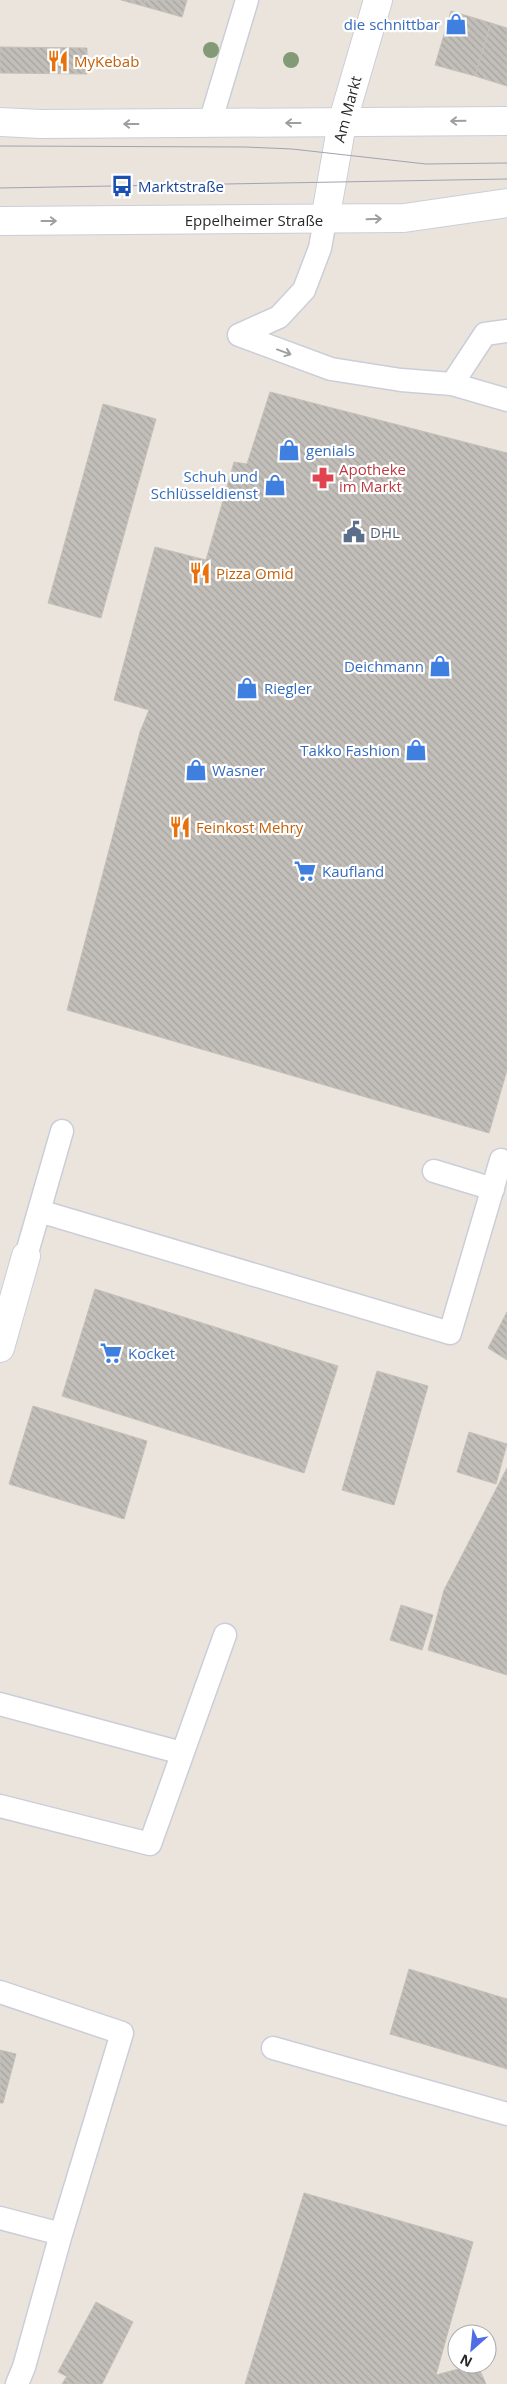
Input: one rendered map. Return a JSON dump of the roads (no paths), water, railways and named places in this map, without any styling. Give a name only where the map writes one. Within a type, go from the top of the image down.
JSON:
[{"type":"main road","name":"Am Markt","points":[[325,220],[342,123],[378,0]]},
{"type":"main road","points":[[0,122],[41,124],[342,123],[507,120]]},
{"type":"main road","name":"Eppelheimer Straße","points":[[0,221],[404,218],[507,203]]},
{"type":"main road","points":[[0,1348],[26,1256]]},
{"type":"lane","points":[[210,123],[247,0]]},
{"type":"lane","points":[[325,220],[320,248],[304,290],[279,317],[239,335],[332,369],[401,380],[452,384],[507,400]]},
{"type":"lane","points":[[452,384],[485,334],[507,331]]},
{"type":"lane","points":[[26,1256],[62,1131]]},
{"type":"lane","points":[[39,1211],[450,1333],[502,1160]]},
{"type":"lane","points":[[434,1171],[493,1189]]},
{"type":"lane","points":[[0,1806],[150,1844],[225,1634]]},
{"type":"lane","points":[[0,1704],[182,1753]]},
{"type":"lane","points":[[0,1992],[122,2033],[60,2234],[24,2367],[16,2384]]},
{"type":"lane","points":[[274,2048],[507,2114]]},
{"type":"lane","points":[[0,2218],[60,2234]]},
{"type":"tram line","points":[[0,146],[245,147],[292,149],[426,164],[507,163]]},
{"type":"tram line","points":[[0,188],[507,179]]},
{"type":"place","name":"die schnittbar","points":[[456,24]]},
{"type":"place","name":"MyKebab","points":[[58,61]]},
{"type":"place","name":"Marktstraße","points":[[122,186]]},
{"type":"place","name":"genials","points":[[289,450]]},
{"type":"place","name":"Apotheke im Markt","points":[[323,478]]},
{"type":"place","name":"Schuh und Schlüsseldienst","points":[[275,485]]},
{"type":"place","name":"DHL","points":[[354,532]]},
{"type":"place","name":"Pizza Omid","points":[[200,573]]},
{"type":"place","name":"Deichmann","points":[[440,666]]},
{"type":"place","name":"Riegler","points":[[247,688]]},
{"type":"place","name":"Takko Fashion","points":[[416,750]]},
{"type":"place","name":"Wasner","points":[[196,770]]},
{"type":"place","name":"Feinkost Mehry","points":[[180,827]]},
{"type":"place","name":"Kaufland","points":[[305,871]]},
{"type":"place","name":"Kocket","points":[[111,1353]]}]
